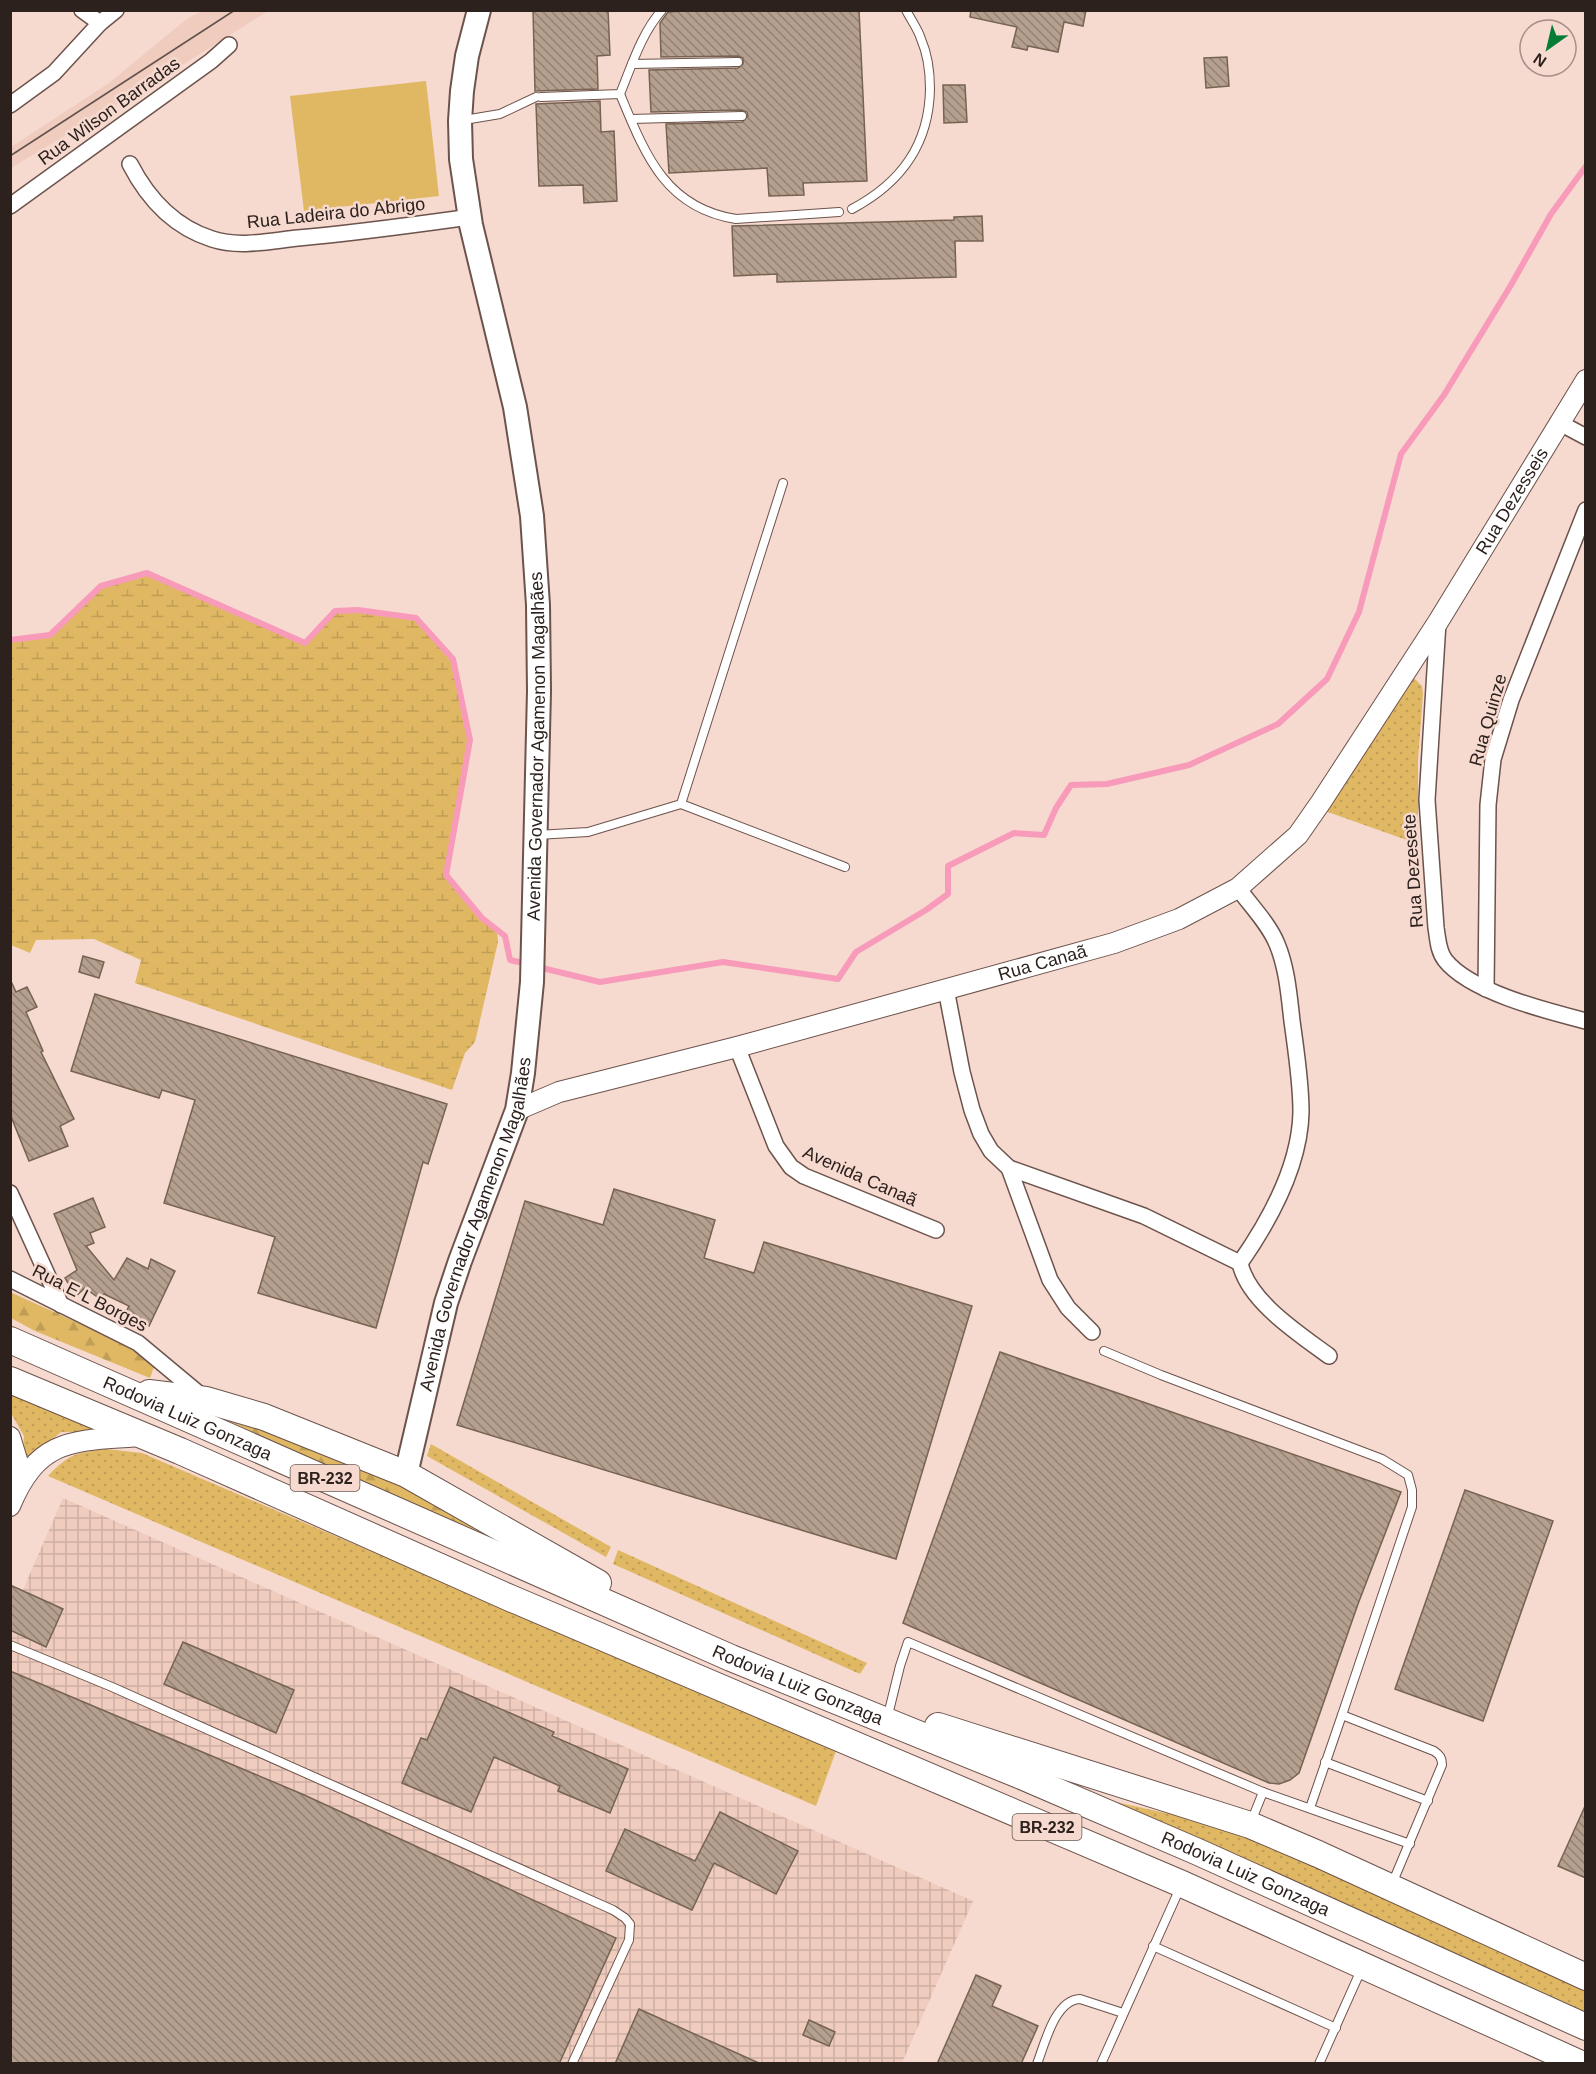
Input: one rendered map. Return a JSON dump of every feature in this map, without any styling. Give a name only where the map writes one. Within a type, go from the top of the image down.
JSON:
[{"type":"highway","name":"Rodovia Luiz Gonzaga","points":[[10,1340],[731,1658],[1019,1775],[1198,1852],[1586,2027]]},
{"type":"highway","name":"Rodovia Luiz Gonzaga","points":[[10,1380],[180,1451],[521,1603],[1182,1884],[1581,2064]]},
{"type":"highway","points":[[123,1390],[206,1400],[264,1417],[406,1474],[731,1658]]},
{"type":"highway","points":[[848,1706],[889,1711],[1250,1825],[1586,1977]]},
{"type":"main road","name":"Avenida Governador Agamenon Magalhães","points":[[406,1474],[446,1304],[517,1110],[532,982],[540,691],[538,605],[532,516],[515,407],[470,218],[463,176],[459,121],[467,56],[479,10]]},
{"type":"street","points":[[82,10],[100,23]]},
{"type":"street","points":[[10,105],[54,73],[100,23],[116,10]]},
{"type":"street","name":"Rua Wilson Barradas","points":[[10,206],[211,61],[228,45]]},
{"type":"street","name":"Rua Ladeira do Abrigo","points":[[130,164],[140,184],[159,207],[180,224],[212,239],[244,243],[372,231],[470,218]]},
{"type":"street","name":"Rua Dezesseis","points":[[1438,622],[1558,422],[1586,380]]},
{"type":"street","points":[[1558,422],[1586,437]]},
{"type":"street","name":"Rua Quinze","points":[[1485,989],[1488,805],[1493,759],[1511,700],[1586,510]]},
{"type":"street","name":"Rua Canaã","points":[[517,1110],[560,1092],[737,1047],[1114,943],[1179,919],[1238,888],[1298,835],[1438,622]]},
{"type":"street","name":"Rua Dezesete","points":[[1438,622],[1427,800],[1436,928],[1440,949],[1444,959],[1455,969],[1485,989],[1545,1011],[1586,1021]]},
{"type":"street","points":[[1238,888],[1270,931],[1281,956],[1299,1072],[1301,1113],[1293,1158],[1284,1182],[1259,1235],[1240,1263]]},
{"type":"street","points":[[946,988],[972,1110],[981,1134],[991,1151],[1009,1168],[1144,1216],[1240,1263],[1248,1283],[1277,1315],[1329,1356]]},
{"type":"street","name":"Avenida Canaã","points":[[737,1047],[776,1146],[791,1167],[804,1176],[936,1230]]},
{"type":"street","points":[[1009,1168],[1050,1280],[1068,1308],[1092,1332]]},
{"type":"street","points":[[10,1193],[61,1305]]},
{"type":"street","name":"Rua E L Borges","points":[[10,1280],[138,1343],[206,1400]]},
{"type":"street","points":[[10,1506],[20,1482],[44,1455],[60,1446],[79,1441],[144,1436]]},
{"type":"street","points":[[12,1447],[20,1482]]},
{"type":"lane","points":[[662,10],[652,22],[620,94],[644,147],[663,179],[692,205],[721,217],[736,219],[839,212]]},
{"type":"lane","points":[[852,209],[873,198],[901,172],[915,152],[930,109],[930,71],[921,38],[906,10]]},
{"type":"lane","points":[[632,64],[738,62]]},
{"type":"lane","points":[[459,121],[500,114],[538,97],[620,94]]},
{"type":"lane","points":[[631,119],[742,116]]},
{"type":"lane","points":[[681,804],[783,483]]},
{"type":"lane","points":[[536,835],[588,832],[681,804],[845,867]]},
{"type":"lane","points":[[1104,1351],[1181,1383],[1382,1459],[1408,1475],[1412,1490],[1412,1507],[1310,1808]]},
{"type":"lane","points":[[889,1711],[908,1642],[1263,1792],[1410,1844]]},
{"type":"lane","points":[[10,1645],[613,1910],[625,1918],[630,1924],[629,1940],[572,2064]]},
{"type":"lane","points":[[1342,1715],[1440,1755],[1442,1765],[1391,1887]]},
{"type":"lane","points":[[1325,1762],[1428,1801]]},
{"type":"lane","points":[[1250,1825],[1263,1792]]},
{"type":"lane","points":[[1101,2064],[1182,1884]]},
{"type":"lane","points":[[1153,1946],[1336,2028]]},
{"type":"lane","points":[[1319,2064],[1363,1966]]},
{"type":"lane","points":[[1037,2064],[1058,2012],[1073,1999],[1080,1999],[1123,2013]]},
{"type":"shaded area","points":[[202,11],[268,11],[11,168],[11,147],[109,83],[188,18]]},
{"type":"shaded area","points":[[63,1498],[973,1901],[902,2063],[11,2064],[11,1617]]},
{"type":"green space","points":[[426,81],[439,196],[304,211],[290,96]]},
{"type":"green space","points":[[147,573],[305,643],[335,611],[358,610],[416,618],[453,659],[470,740],[447,875],[482,918],[497,929],[498,942],[475,1042],[465,1053],[452,1090],[135,983],[141,960],[94,939],[36,940],[30,953],[11,945],[11,640],[50,635],[101,586]]},
{"type":"green space","points":[[1413,677],[1422,686],[1423,694],[1418,760],[1418,844],[1325,811]]},
{"type":"green space","points":[[10,1292],[129,1346],[155,1364],[150,1378],[35,1331],[11,1318]]},
{"type":"green space","points":[[10,1390],[110,1433],[61,1432],[22,1465],[24,1436],[11,1413]]},
{"type":"green space","points":[[229,1421],[290,1435],[398,1481],[537,1559],[486,1539]]},
{"type":"green space","points":[[431,1444],[611,1547],[606,1557],[427,1456]]},
{"type":"green space","points":[[106,1449],[142,1453],[836,1751],[816,1806],[48,1476],[74,1455]]},
{"type":"green space","points":[[618,1550],[867,1663],[860,1674],[613,1564]]},
{"type":"green space","points":[[1098,1798],[1228,1827],[1585,1985],[1585,2015]]},
{"type":"building","points":[[533,10],[608,10],[610,55],[597,56],[598,89],[535,91]]},
{"type":"building","points":[[859,10],[867,181],[803,183],[804,195],[769,196],[767,168],[669,173],[666,124],[742,122],[748,116],[747,112],[742,110],[651,112],[649,70],[738,68],[743,64],[743,58],[738,56],[661,57],[660,23],[668,12]]},
{"type":"building","points":[[971,10],[1086,10],[1083,26],[1064,22],[1058,52],[1028,46],[1027,50],[1012,47],[1017,27],[970,17]]},
{"type":"building","points":[[1227,57],[1229,86],[1206,88],[1204,58]]},
{"type":"building","points":[[943,85],[965,85],[967,122],[944,123]]},
{"type":"building","points":[[600,101],[601,132],[614,131],[617,201],[584,203],[583,185],[539,186],[536,104]]},
{"type":"building","points":[[982,216],[983,241],[955,241],[956,277],[777,282],[777,274],[734,276],[732,226],[954,220],[954,217]]},
{"type":"building","points":[[83,956],[104,962],[99,978],[79,972]]},
{"type":"building","points":[[10,979],[16,992],[27,987],[37,1007],[26,1012],[43,1051],[41,1052],[74,1119],[60,1126],[68,1146],[29,1161],[10,1114]]},
{"type":"building","points":[[95,994],[447,1104],[428,1164],[423,1162],[376,1328],[258,1293],[275,1237],[164,1203],[195,1100],[162,1090],[159,1098],[71,1071]]},
{"type":"building","points":[[614,1189],[715,1220],[704,1258],[754,1273],[764,1242],[972,1306],[896,1559],[457,1425],[525,1201],[603,1225]]},
{"type":"building","points":[[93,1198],[105,1227],[90,1233],[94,1243],[86,1246],[114,1280],[127,1258],[148,1269],[151,1259],[175,1271],[149,1326],[125,1314],[129,1306],[104,1294],[100,1299],[85,1288],[76,1296],[65,1278],[77,1270],[54,1214]]},
{"type":"building","points":[[1000,1352],[1401,1492],[1358,1604],[1299,1773],[1290,1780],[1279,1784],[1269,1783],[903,1623]]},
{"type":"building","points":[[1465,1490],[1553,1521],[1483,1721],[1395,1689]]},
{"type":"building","points":[[10,1585],[63,1609],[46,1647],[10,1630]]},
{"type":"building","points":[[183,1642],[294,1690],[276,1733],[164,1684]]},
{"type":"building","points":[[10,1671],[302,1794],[616,1938],[559,2064],[10,2064]]},
{"type":"building","points":[[450,1687],[554,1732],[552,1736],[628,1769],[610,1813],[558,1791],[560,1786],[494,1757],[471,1812],[402,1783],[421,1738],[427,1740]]},
{"type":"building","points":[[1586,1804],[1586,1878],[1558,1866]]},
{"type":"building","points":[[720,1812],[798,1851],[776,1894],[714,1863],[692,1910],[606,1871],[625,1829],[695,1861]]},
{"type":"building","points":[[976,1975],[1001,1986],[992,2006],[1038,2026],[1021,2064],[937,2064]]},
{"type":"building","points":[[639,2009],[761,2064],[615,2064]]},
{"type":"building","points":[[809,2020],[835,2032],[829,2046],[803,2035]]},
{"type":"waterway","points":[[538,967],[600,982],[723,962],[838,979],[856,952],[926,910],[948,894],[948,866],[1014,833],[1044,835],[1056,808],[1071,785],[1107,784],[1189,765],[1278,724],[1327,679],[1359,612],[1401,454],[1444,395],[1551,214],[1586,166]]},
{"type":"waterway","points":[[10,640],[50,635],[101,586],[147,573],[305,643],[335,611],[358,610],[416,618],[453,659],[470,740],[446,875],[482,918],[505,936],[510,960],[528,964]]},
{"type":"tram line","points":[[10,156],[235,10]]}]
